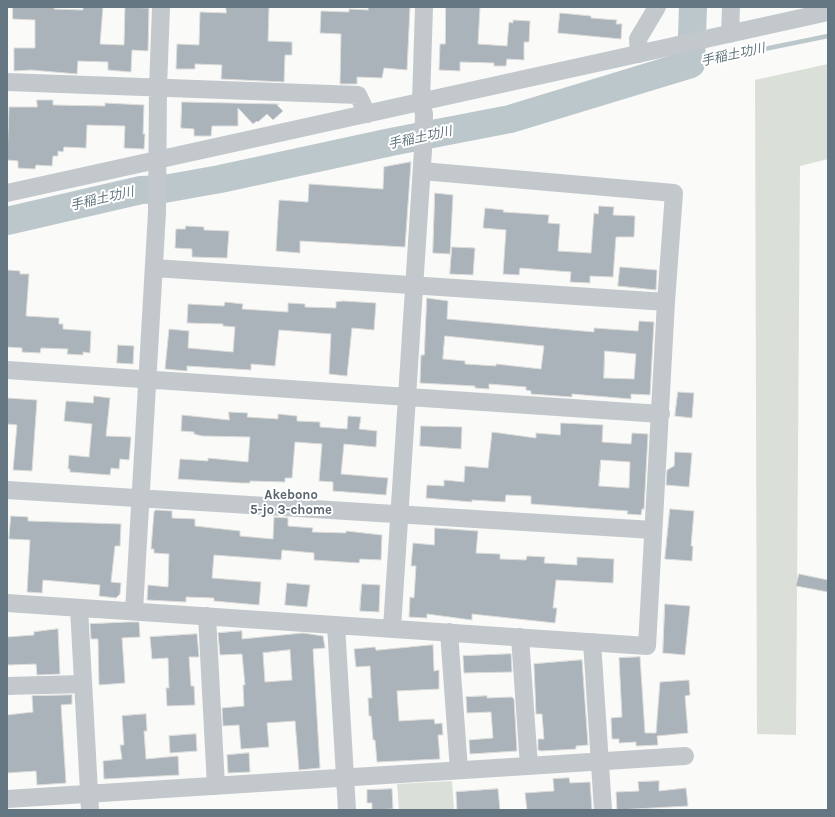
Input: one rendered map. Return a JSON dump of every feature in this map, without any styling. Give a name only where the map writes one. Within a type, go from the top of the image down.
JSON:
[{"type":"street","points":[[134,611],[157,212],[158,88],[161,7]]},
{"type":"street","points":[[392,628],[422,171],[424,7]]},
{"type":"street","points":[[640,54],[638,39],[657,7]]},
{"type":"street","points":[[729,34],[730,7]]},
{"type":"street","points":[[7,193],[158,167],[367,114],[422,108],[640,54],[828,12]]},
{"type":"street","points":[[7,82],[358,95],[367,114]]},
{"type":"street","points":[[7,603],[647,646],[666,302],[674,193],[422,171]]},
{"type":"street","points":[[154,268],[414,284],[666,302]]},
{"type":"street","points":[[7,370],[661,414]]},
{"type":"street","points":[[7,490],[653,530]]},
{"type":"street","points":[[79,608],[89,802]]},
{"type":"street","points":[[207,616],[216,786]]},
{"type":"street","points":[[336,625],[347,810]]},
{"type":"street","points":[[449,632],[459,770]]},
{"type":"street","points":[[520,637],[528,766]]},
{"type":"street","points":[[592,642],[603,810]]},
{"type":"street","points":[[7,686],[83,684]]},
{"type":"street","points":[[7,799],[89,802],[216,786],[685,756]]},
{"type":"shaded area","points":[[828,64],[828,159],[800,166],[796,735],[757,734],[755,80]]},
{"type":"shaded area","points":[[452,781],[454,810],[399,810],[397,784]]},
{"type":"building","points":[[13,7],[54,7],[54,9],[83,10],[83,7],[103,7],[100,44],[124,45],[125,7],[149,8],[148,51],[132,50],[131,72],[108,70],[108,62],[78,61],[77,74],[31,70],[14,71],[14,48],[35,48],[35,20],[13,19]]},
{"type":"building","points":[[226,7],[269,7],[268,41],[292,42],[292,55],[285,55],[284,82],[221,79],[222,65],[195,64],[195,69],[176,69],[177,44],[199,45],[200,12],[226,13]]},
{"type":"building","points":[[368,7],[410,7],[407,70],[384,68],[382,78],[357,77],[357,84],[340,84],[341,34],[320,33],[321,11],[349,12],[349,9],[368,10]]},
{"type":"building","points":[[446,7],[480,7],[478,44],[507,46],[509,22],[513,23],[513,20],[530,21],[529,42],[524,42],[524,60],[507,59],[506,66],[494,66],[494,63],[460,62],[460,71],[439,70],[440,44],[445,44]]},
{"type":"building","points":[[560,13],[617,20],[616,24],[622,24],[621,39],[558,33]]},
{"type":"building","points":[[37,100],[53,100],[53,105],[105,106],[105,103],[144,105],[144,149],[124,148],[125,126],[87,125],[86,148],[64,147],[63,152],[58,151],[58,156],[53,156],[52,166],[36,165],[35,169],[18,168],[18,161],[7,160],[9,107],[37,107]]},
{"type":"building","points":[[182,102],[279,104],[277,105],[283,111],[273,120],[267,114],[258,122],[257,121],[253,124],[238,108],[238,126],[212,126],[211,136],[194,136],[194,129],[181,128]]},
{"type":"building","points":[[411,162],[405,247],[300,241],[300,253],[276,251],[279,200],[308,202],[309,184],[383,189],[384,167]]},
{"type":"building","points":[[435,193],[453,195],[450,254],[433,253]]},
{"type":"building","points":[[599,206],[614,207],[613,215],[635,216],[634,237],[616,237],[613,277],[590,276],[590,283],[570,282],[571,272],[520,268],[519,275],[503,274],[506,230],[483,228],[485,208],[504,210],[503,212],[549,215],[548,223],[560,224],[558,251],[591,253],[594,213],[598,214]]},
{"type":"building","points":[[186,226],[204,227],[204,230],[229,231],[227,258],[192,257],[192,249],[175,248],[176,229],[185,229]]},
{"type":"building","points":[[452,247],[475,248],[473,275],[450,274]]},
{"type":"building","points":[[620,267],[657,270],[656,290],[618,286]]},
{"type":"building","points":[[7,270],[20,271],[20,274],[29,274],[26,316],[59,318],[59,324],[63,324],[63,329],[91,331],[90,353],[83,352],[83,355],[67,354],[68,349],[41,348],[40,353],[22,352],[22,348],[7,347]]},
{"type":"building","points":[[427,298],[448,301],[447,319],[594,332],[594,328],[638,331],[639,321],[654,322],[650,395],[631,394],[631,399],[572,394],[572,397],[531,394],[531,391],[526,390],[526,387],[489,384],[489,389],[475,388],[475,386],[420,383],[421,355],[424,355]],"holes":[[[445,336],[544,346],[541,369],[496,364],[496,366],[465,364],[465,361],[443,359]],[[605,351],[636,354],[634,379],[604,378]]]},
{"type":"building","points":[[225,302],[243,304],[242,309],[288,312],[288,303],[305,304],[305,307],[336,308],[336,302],[376,303],[374,330],[352,328],[347,376],[329,374],[331,334],[279,330],[275,366],[251,364],[251,370],[187,366],[187,371],[165,369],[169,329],[189,331],[188,348],[233,352],[235,327],[223,326],[223,324],[187,323],[188,304],[224,306]]},
{"type":"building","points":[[118,345],[134,346],[133,364],[117,363]]},
{"type":"building","points":[[678,392],[694,393],[692,418],[675,416]]},
{"type":"building","points":[[94,396],[110,398],[106,436],[131,437],[129,460],[120,459],[119,469],[111,468],[110,475],[70,472],[70,469],[68,469],[69,455],[89,457],[92,424],[64,421],[66,401],[93,403]]},
{"type":"building","points":[[7,398],[37,400],[32,471],[13,470],[17,425],[7,424]]},
{"type":"building","points":[[229,412],[248,413],[247,417],[278,419],[278,414],[297,416],[297,421],[320,422],[320,427],[347,429],[348,416],[361,417],[359,429],[377,431],[376,447],[344,444],[341,474],[388,478],[386,495],[333,491],[333,482],[319,481],[322,444],[295,442],[292,478],[285,478],[285,482],[250,481],[250,483],[242,483],[178,479],[180,459],[208,461],[208,458],[248,462],[250,437],[202,436],[194,434],[194,432],[181,431],[182,415],[229,420]]},
{"type":"building","points":[[561,423],[603,425],[602,442],[631,444],[632,433],[648,434],[644,509],[642,509],[641,515],[627,514],[628,511],[531,504],[531,496],[506,495],[505,502],[472,500],[472,502],[426,498],[427,485],[444,486],[444,480],[464,482],[465,466],[488,468],[492,432],[536,438],[536,433],[560,435]],"holes":[[[601,460],[630,462],[629,488],[599,486]]]},
{"type":"building","points":[[421,426],[462,427],[461,449],[420,446]]},
{"type":"building","points":[[675,452],[692,453],[689,487],[666,485],[667,470],[674,466]]},
{"type":"building","points":[[670,509],[694,511],[691,546],[693,546],[692,561],[665,559]]},
{"type":"building","points":[[156,510],[172,511],[172,518],[195,519],[195,526],[240,531],[240,536],[273,539],[274,517],[288,518],[288,526],[313,528],[312,532],[346,533],[346,531],[382,535],[381,560],[360,559],[359,563],[314,560],[314,553],[282,550],[281,560],[214,555],[212,578],[261,582],[259,605],[214,601],[214,598],[186,597],[186,602],[147,600],[148,585],[168,587],[169,554],[154,553],[154,549],[151,549],[154,512]]},
{"type":"building","points":[[11,516],[28,517],[28,521],[121,524],[120,546],[115,546],[111,582],[121,583],[120,594],[116,598],[99,596],[100,585],[43,580],[42,593],[27,592],[30,540],[9,539]]},
{"type":"building","points":[[435,528],[478,531],[476,553],[500,554],[500,559],[526,560],[527,556],[545,557],[544,563],[577,565],[577,557],[614,559],[613,583],[556,580],[553,608],[557,608],[555,623],[472,614],[472,620],[427,614],[427,618],[409,617],[410,597],[414,598],[416,566],[411,566],[413,543],[434,545]]},
{"type":"building","points":[[799,574],[828,580],[828,592],[796,586]]},
{"type":"building","points":[[287,583],[310,585],[307,607],[285,605]]},
{"type":"building","points":[[362,584],[380,585],[379,612],[360,611]]},
{"type":"building","points":[[665,604],[690,606],[685,655],[663,653]]},
{"type":"building","points":[[139,622],[140,637],[122,638],[125,683],[99,685],[98,639],[91,639],[90,624]]},
{"type":"building","points":[[58,629],[60,674],[37,675],[36,664],[7,664],[7,637],[34,635],[34,632]]},
{"type":"building","points":[[242,631],[242,639],[303,633],[323,636],[325,648],[313,649],[320,768],[299,770],[295,721],[267,723],[269,747],[241,749],[239,725],[223,726],[222,708],[244,706],[243,685],[245,685],[242,654],[220,655],[218,633]],"holes":[[[290,650],[292,680],[265,682],[263,653]]]},
{"type":"building","points":[[197,634],[199,657],[189,657],[191,686],[194,686],[195,705],[167,706],[166,688],[169,688],[168,658],[152,659],[150,637]]},
{"type":"building","points":[[433,645],[434,671],[439,670],[439,689],[397,691],[399,721],[434,719],[435,724],[442,723],[443,735],[438,735],[440,759],[377,762],[371,716],[369,716],[368,698],[372,698],[370,666],[356,667],[354,649],[375,647],[376,650]]},
{"type":"building","points":[[511,654],[512,672],[464,673],[463,656]]},
{"type":"building","points":[[640,657],[645,733],[656,733],[660,682],[689,680],[690,695],[685,696],[688,733],[657,736],[658,745],[636,746],[636,742],[619,743],[619,739],[612,739],[611,718],[622,717],[619,658]]},
{"type":"building","points":[[582,660],[588,745],[576,746],[576,749],[538,750],[538,739],[544,739],[542,714],[536,714],[534,664]]},
{"type":"building","points":[[72,695],[72,704],[61,705],[66,783],[37,785],[36,771],[7,773],[7,715],[33,712],[32,696]]},
{"type":"building","points":[[487,696],[487,698],[512,697],[514,699],[517,751],[470,754],[469,740],[493,738],[491,712],[467,713],[466,697]]},
{"type":"building","points":[[146,714],[147,731],[144,731],[146,759],[178,756],[179,775],[104,779],[103,761],[122,759],[120,745],[124,745],[122,716]]},
{"type":"building","points":[[196,734],[197,751],[170,753],[169,736]]},
{"type":"building","points":[[249,753],[250,772],[228,773],[227,755]]},
{"type":"building","points":[[569,778],[570,783],[590,782],[592,810],[527,810],[525,793],[554,791],[553,779]]},
{"type":"building","points":[[659,781],[659,791],[686,788],[688,806],[617,810],[616,792],[639,791],[638,782]]},
{"type":"building","points":[[392,789],[393,809],[372,810],[372,803],[367,803],[367,790]]},
{"type":"building","points":[[498,789],[500,810],[457,810],[456,792]]},
{"type":"waterway","name":"手稲土功川","points":[[7,221],[141,190],[164,189],[220,179],[391,142],[510,119],[691,64],[693,7]]},
{"type":"waterway","name":"手稲土功川","points":[[691,64],[828,36]]},
{"type":"district","name":"Akebono 5-jo 3-chome","points":[[291,502]]}]
